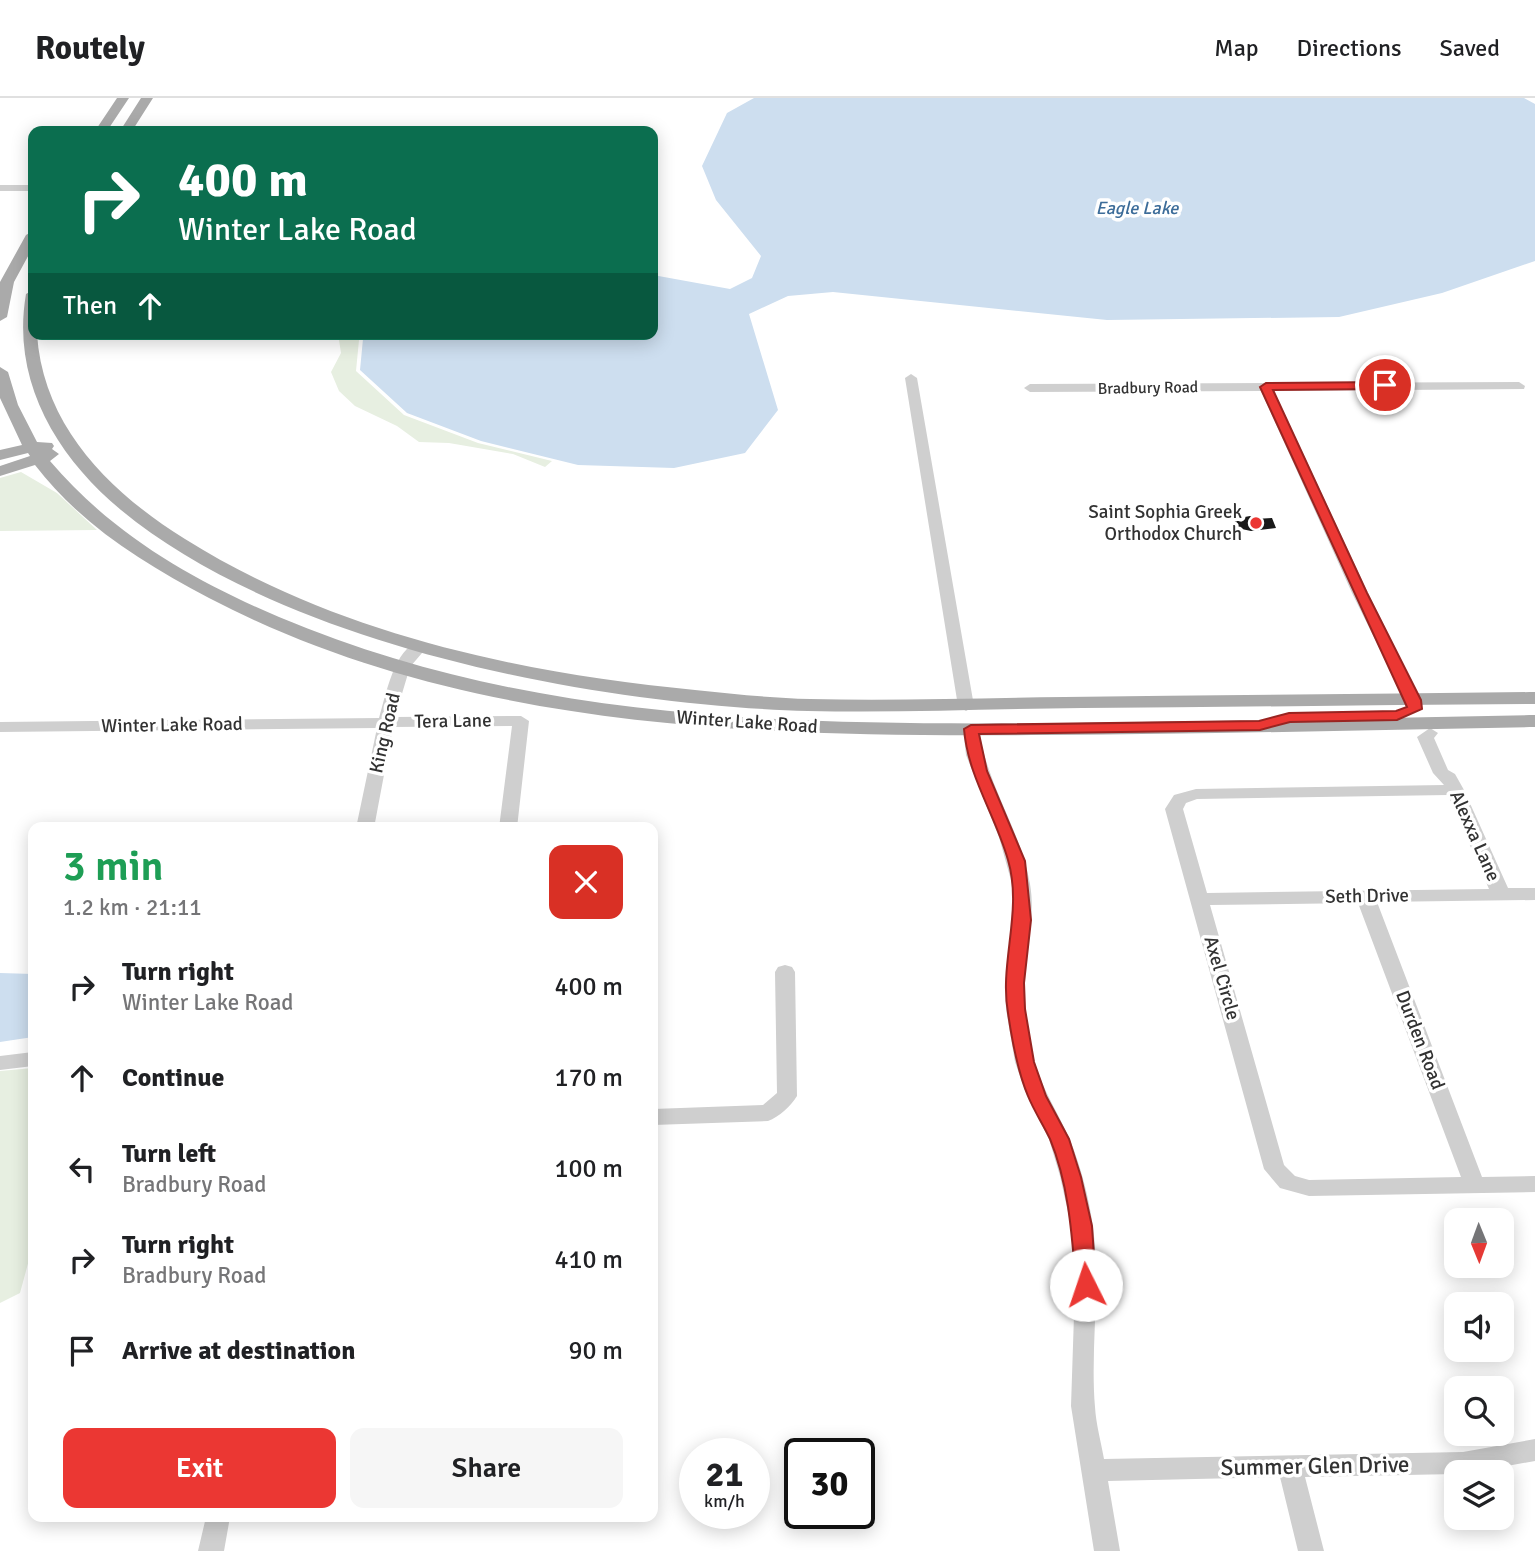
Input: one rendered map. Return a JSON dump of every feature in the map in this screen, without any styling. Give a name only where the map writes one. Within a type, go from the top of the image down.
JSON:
[{"type":"main road","points":[[104,126],[122,98]]},
{"type":"main road","points":[[129,126],[147,98]]},
{"type":"main road","points":[[0,317],[7,282],[28,244]]},
{"type":"main road","name":"Winter Lake Road","points":[[30,340],[33,367],[46,405],[69,445],[115,497],[147,522],[204,558],[323,613],[420,646],[486,664],[562,679],[728,701],[808,705],[966,706],[1535,698]]},
{"type":"main road","name":"Winter Lake Road","points":[[0,372],[17,422],[74,501],[138,551],[192,583],[287,627],[402,666],[492,690],[574,705],[685,719],[772,726],[971,729],[1260,726],[1428,728],[1535,721]]},
{"type":"main road","points":[[0,455],[37,453],[69,445]]},
{"type":"main road","points":[[0,471],[37,453]]},
{"type":"main road","points":[[1260,726],[1289,717],[1397,715],[1415,709],[1413,700]]},
{"type":"main road","points":[[1020,729],[1126,722],[1140,714],[1142,704]]},
{"type":"main road","points":[[1428,728],[1424,718],[1433,713],[1535,710]]},
{"type":"street","points":[[0,188],[28,188]]},
{"type":"street","points":[[911,378],[966,706]]},
{"type":"street","name":"Bradbury Road","points":[[1030,388],[1519,386]]},
{"type":"street","points":[[1266,387],[1360,593],[1413,700]]},
{"type":"street","name":"King Road","points":[[366,822],[386,722],[402,666],[420,646]]},
{"type":"street","name":"Tera Lane","points":[[386,722],[521,721],[509,822]]},
{"type":"street","name":"Winter Lake Road","points":[[0,727],[386,722]]},
{"type":"street","name":"Alexxa Lane","points":[[1428,728],[1425,737],[1441,773],[1452,784],[1501,894]]},
{"type":"street","points":[[971,729],[974,755],[1008,837],[1021,884],[1023,920],[1015,983],[1016,1009],[1025,1062],[1037,1096],[1059,1139],[1082,1226],[1086,1285],[1083,1406],[1107,1551]]},
{"type":"street","name":"Axel Circle","points":[[1452,784],[1196,794],[1180,799],[1174,809],[1275,1169],[1288,1182],[1309,1188],[1535,1184]]},
{"type":"street","name":"Seth Drive","points":[[1199,899],[1535,894]]},
{"type":"street","name":"Durden Road","points":[[1365,896],[1475,1185]]},
{"type":"street","points":[[658,1117],[768,1113],[787,1096],[785,972]]},
{"type":"street","points":[[0,1063],[28,1060]]},
{"type":"street","name":"Summer Glen Drive","points":[[1094,1470],[1463,1463],[1535,1450]]},
{"type":"street","points":[[1290,1467],[1311,1551]]},
{"type":"street","points":[[211,1551],[217,1522]]},
{"type":"shaded area","points":[[339,340],[359,340],[356,371],[404,415],[478,443],[552,461],[545,467],[513,454],[449,443],[419,442],[397,426],[355,406],[339,391],[331,372],[341,353]]},
{"type":"shaded area","points":[[21,472],[57,493],[97,530],[0,531],[0,478]]},
{"type":"shaded area","points":[[28,1068],[28,1263],[20,1293],[0,1303],[0,1071]]},
{"type":"water","name":"Eagle Lake","points":[[754,98],[1524,98],[1535,104],[1535,261],[1442,293],[1339,317],[1107,320],[833,292],[788,296],[749,314],[778,410],[745,453],[674,468],[578,465],[481,441],[407,413],[360,370],[363,340],[658,340],[658,276],[730,289],[752,278],[761,256],[716,200],[702,166],[727,113]]},
{"type":"water","points":[[0,973],[28,974],[28,1038],[0,1042]]},
{"type":"building","name":"Saint Sophia Greek Orthodox Church","points":[[1250,516],[1255,519],[1272,518],[1276,528],[1251,531],[1237,528],[1234,519]]},
{"type":"place","name":"Saint Sophia Greek Orthodox Church","points":[[1256,523]]},
{"type":"route","points":[[1086,1285],[1082,1226],[1071,1177],[1059,1139],[1037,1096],[1025,1062],[1016,1009],[1015,983],[1023,920],[1017,861],[979,771],[971,729],[1260,726],[1289,717],[1397,715],[1415,709],[1416,706],[1360,593],[1266,387],[1385,385]]}]
